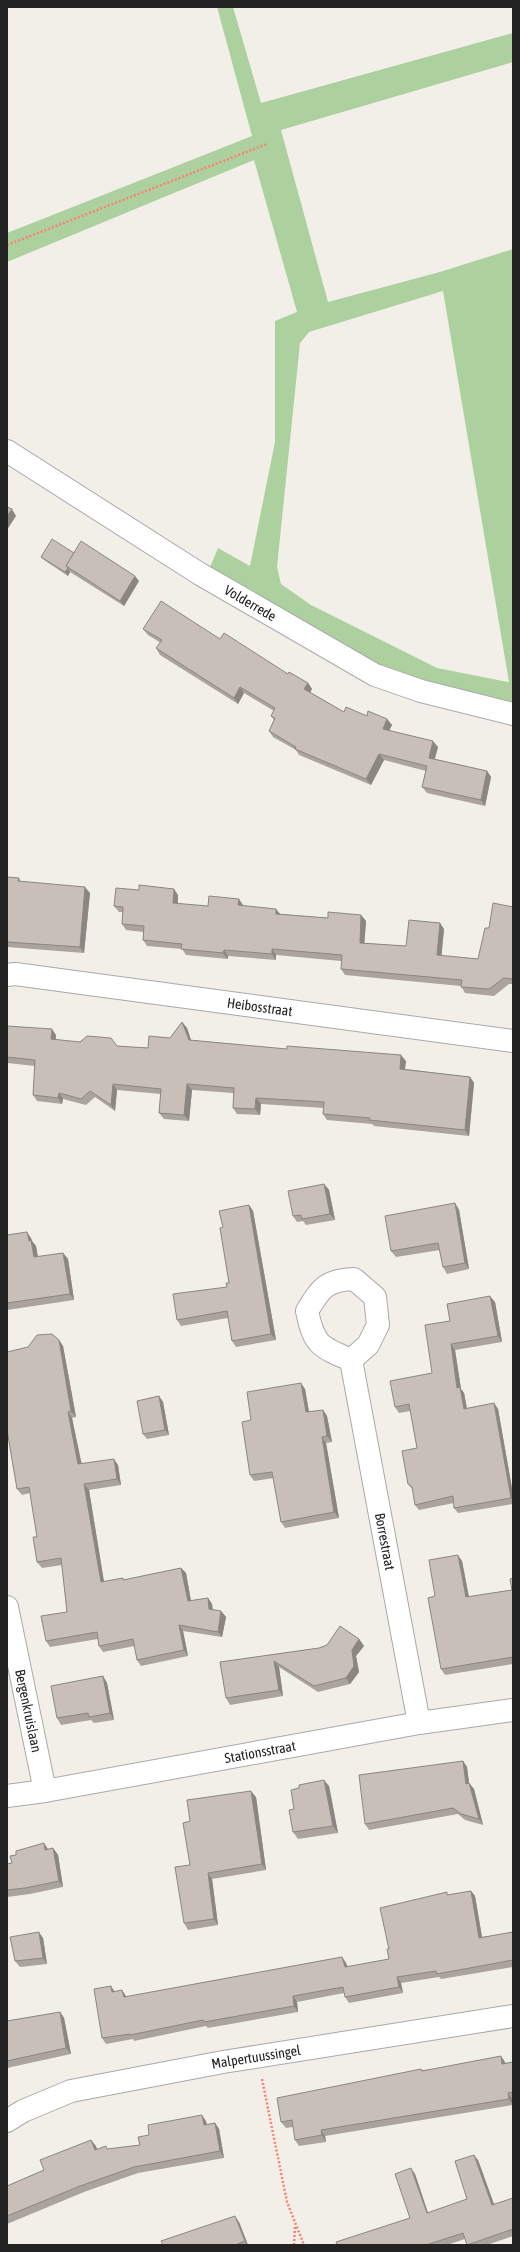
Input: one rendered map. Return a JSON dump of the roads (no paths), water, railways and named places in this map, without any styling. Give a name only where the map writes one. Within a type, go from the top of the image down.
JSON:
[{"type":"street","name":"Volderrede","points":[[7,451],[200,574],[375,675],[421,691],[513,714]]},
{"type":"street","name":"Heibosstraat","points":[[7,976],[15,974],[513,1041]]},
{"type":"street","name":"Borrestraat","points":[[351,1360],[419,1723]]},
{"type":"street","name":"Bergenkruislaan","points":[[7,1607],[45,1791]]},
{"type":"street","name":"Stationsstraat","points":[[7,1796],[45,1791],[419,1723],[513,1710]]},
{"type":"street","name":"Malpertuussingel","points":[[7,2122],[23,2111],[71,2091],[223,2062],[257,2058],[513,2016]]}]
